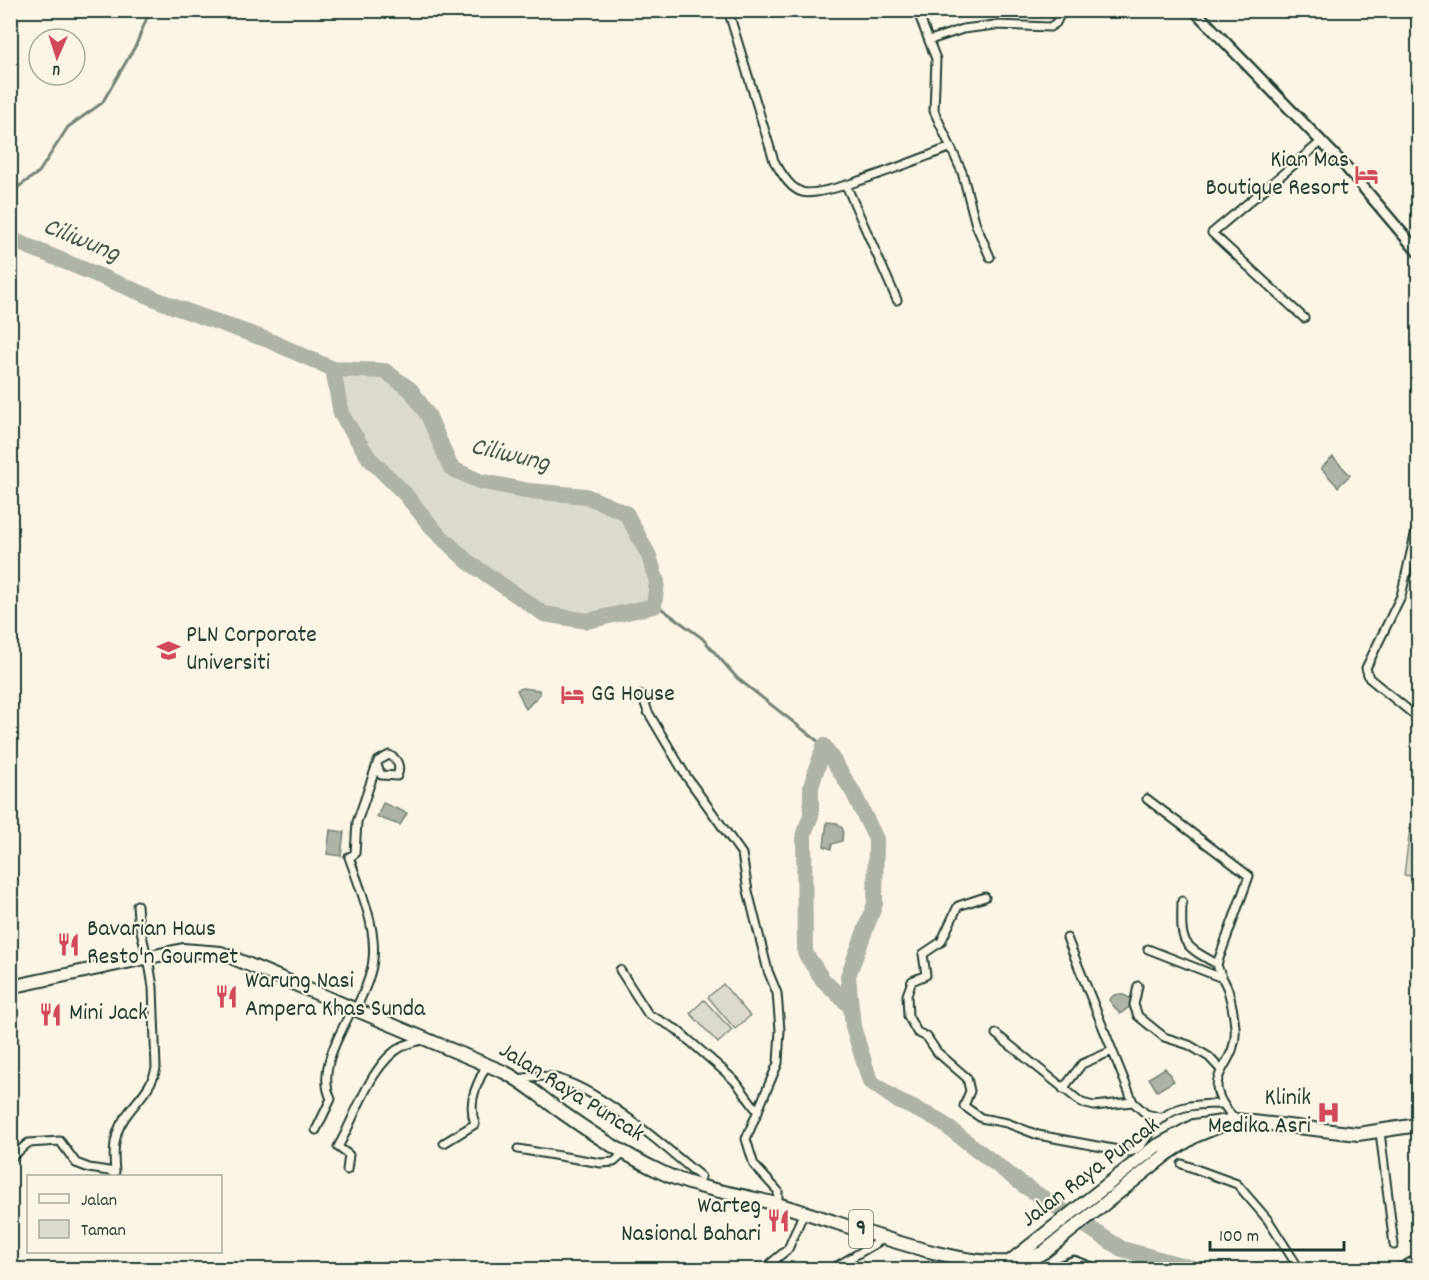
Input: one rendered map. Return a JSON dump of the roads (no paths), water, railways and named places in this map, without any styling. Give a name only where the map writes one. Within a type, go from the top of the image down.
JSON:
[{"type":"highway","name":"Jalan Raya Puncak","points":[[10,987],[183,950],[221,953],[428,1038],[519,1079],[552,1105],[624,1153],[680,1180],[778,1204],[968,1259],[1015,1261],[1056,1245],[1182,1143],[1220,1124],[1235,1120],[1341,1133],[1380,1132],[1419,1125]]},
{"type":"main road","points":[[1054,1269],[1074,1262],[1095,1269]]},
{"type":"street","points":[[728,10],[774,161],[787,181],[800,192],[810,194],[846,185],[949,148]]},
{"type":"street","points":[[917,10],[936,59],[933,105],[949,148],[962,172],[976,225],[990,257]]},
{"type":"street","points":[[930,40],[963,29],[984,26],[1050,27],[1056,23],[1062,10]]},
{"type":"street","points":[[1194,10],[1321,142],[1419,252]]},
{"type":"street","points":[[1304,318],[1212,233],[1321,142]]},
{"type":"street","points":[[846,185],[897,300]]},
{"type":"street","points":[[1419,522],[1401,596],[1366,668],[1369,678],[1419,718]]},
{"type":"street","points":[[642,695],[648,712],[686,776],[742,854],[748,891],[768,971],[777,993],[779,1010],[778,1063],[759,1112],[748,1131],[747,1148],[754,1165],[778,1191],[778,1204]]},
{"type":"street","points":[[316,1130],[331,1099],[326,1090],[328,1061],[371,972],[372,947],[366,905],[349,857],[356,854],[357,822],[377,765]]},
{"type":"street","points":[[1147,799],[1249,876],[1217,964]]},
{"type":"street","points":[[985,897],[958,906],[941,942],[923,954],[926,975],[912,981],[907,995],[908,1016],[913,1027],[927,1037],[937,1052],[967,1078],[970,1091],[964,1102],[966,1108],[981,1118],[999,1120],[1038,1135],[1132,1152],[1141,1146],[1153,1128],[1164,1118],[1191,1104],[1221,1104]]},
{"type":"street","points":[[1182,901],[1182,934],[1187,945],[1217,964],[1228,990],[1236,1028],[1234,1043],[1221,1071],[1217,1088],[1221,1104],[1235,1120]]},
{"type":"street","points":[[10,1159],[28,1143],[60,1142],[76,1163],[114,1174],[116,1138],[119,1128],[153,1081],[156,1068],[153,987],[137,905]]},
{"type":"street","points":[[1066,938],[1133,1102],[1146,1114],[1164,1118]]},
{"type":"street","points":[[1148,950],[1222,978]]},
{"type":"street","points":[[620,970],[648,1014],[676,1029],[723,1070],[736,1082],[759,1112]]},
{"type":"street","points":[[1138,986],[1134,1005],[1138,1016],[1164,1038],[1193,1046],[1209,1057],[1221,1071]]},
{"type":"street","points":[[996,1034],[1082,1103],[1094,1106],[1133,1102]]},
{"type":"street","points":[[347,1170],[349,1155],[338,1147],[353,1122],[357,1107],[380,1068],[402,1047],[428,1038]]},
{"type":"street","points":[[1063,1089],[1082,1064],[1113,1051]]},
{"type":"street","points":[[444,1143],[475,1124],[471,1104],[487,1064]]},
{"type":"street","points":[[519,1079],[542,1076],[564,1081],[631,1121],[701,1177]]},
{"type":"street","points":[[1380,1132],[1394,1245]]},
{"type":"street","points":[[518,1149],[601,1163],[614,1162],[624,1153]]},
{"type":"street","points":[[1182,1164],[1229,1180],[1239,1186],[1268,1220],[1300,1269]]},
{"type":"street","points":[[771,1263],[788,1249],[804,1212]]},
{"type":"street","points":[[830,1269],[887,1237]]},
{"type":"street","points":[[1398,1269],[1419,1258]]},
{"type":"waterway","points":[[11,240],[14,190],[39,172],[68,127],[102,103],[136,45],[150,10]]},
{"type":"waterway","name":"Ciliwung","points":[[10,239],[175,307],[268,340],[333,369],[385,371],[411,390],[429,417],[451,468],[479,481],[529,491],[586,496],[626,513],[649,556],[657,582],[654,606],[587,621],[544,614],[467,561],[435,531],[405,494],[369,458],[341,414],[333,369]]},
{"type":"waterway","name":"Ciliwung","points":[[654,606],[662,609],[702,638],[737,678],[824,746]]},
{"type":"waterway","points":[[824,746],[853,792],[876,839],[875,904],[848,976],[853,1027],[870,1081],[898,1101],[937,1119],[1023,1185],[1122,1249],[1199,1270]]},
{"type":"waterway","points":[[824,746],[811,787],[811,816],[804,833],[805,953],[823,980],[851,1007]]},
{"type":"place","name":"Kian Mas Boutique Resort","points":[[1367,175]]},
{"type":"place","name":"PLN Corporate Universiti","points":[[168,650]]},
{"type":"place","name":"GG House","points":[[573,695]]},
{"type":"place","name":"Bavarian Haus Resto'n Gourmet","points":[[69,944]]},
{"type":"place","name":"Warung Nasi Ampera Khas Sunda","points":[[227,996]]},
{"type":"place","name":"Mini Jack","points":[[51,1014]]},
{"type":"place","name":"Klinik Medika Asri","points":[[1329,1113]]},
{"type":"place","name":"Warteg Nasional Bahari","points":[[779,1221]]}]
